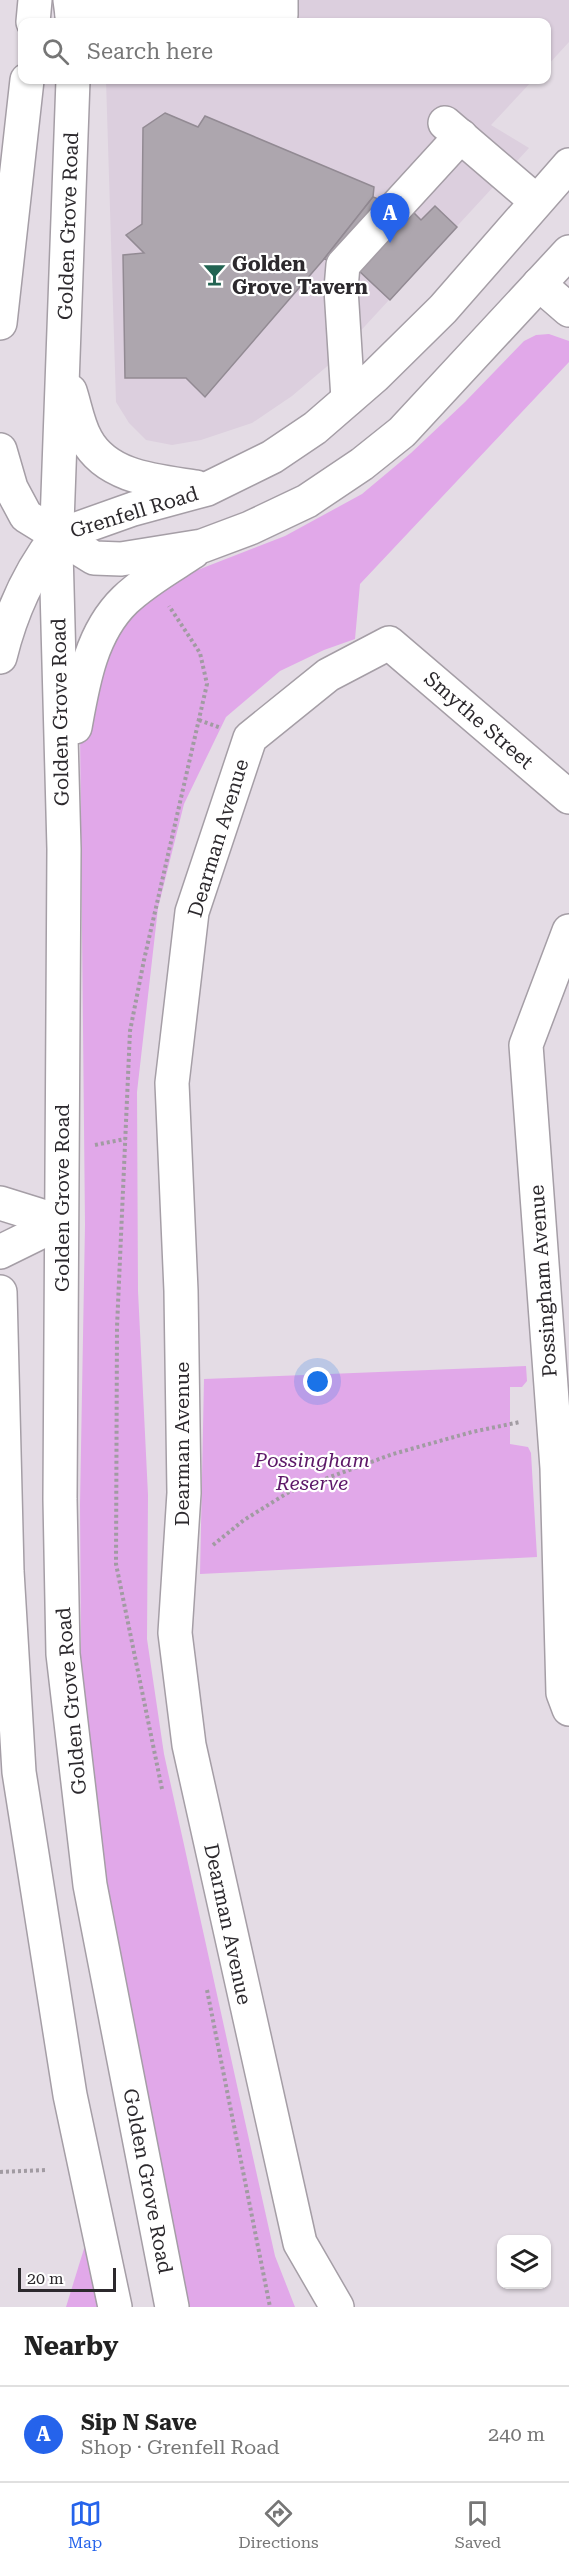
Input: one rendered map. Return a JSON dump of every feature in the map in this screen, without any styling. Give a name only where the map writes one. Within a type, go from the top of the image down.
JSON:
[{"type":"main road","points":[[33,18],[35,0]]},
{"type":"main road","points":[[71,12],[281,15],[282,0]]},
{"type":"main road","points":[[0,323],[27,84]]},
{"type":"main road","name":"Golden Grove Road","points":[[73,84],[57,536],[62,799],[60,1500],[63,1654],[90,1885],[172,2307]]},
{"type":"main road","points":[[348,399],[341,290],[343,265],[453,129],[536,201]]},
{"type":"main road","name":"Grenfell Road","points":[[57,536],[133,509],[207,489],[273,457],[315,428],[375,376],[443,309],[569,165]]},
{"type":"main road","name":"Grenfell Road","points":[[57,536],[94,558],[121,559],[202,546],[250,528],[306,501],[362,464],[411,424],[569,252]]},
{"type":"main road","points":[[539,284],[569,310]]},
{"type":"main road","points":[[63,369],[85,438],[96,454],[110,465],[150,480],[207,489]]},
{"type":"main road","points":[[0,450],[11,488],[26,516],[57,536],[41,556],[18,598],[8,623],[0,657]]},
{"type":"main road","points":[[62,799],[84,675],[108,622],[124,601],[146,583],[202,546]]},
{"type":"main road","name":"Smythe Street","points":[[389,643],[569,797]]},
{"type":"main road","name":"Dearman Avenue","points":[[337,2307],[300,2243],[189,1745],[175,1633],[184,1492],[181,1291],[172,1083],[192,912],[250,738],[328,675],[389,643]]},
{"type":"main road","name":"Possingham Avenue","points":[[569,931],[526,1045],[557,1468],[563,1693],[569,1709]]},
{"type":"main road","points":[[0,1203],[61,1222]]},
{"type":"main road","points":[[0,1252],[61,1222]]},
{"type":"main road","points":[[0,1292],[3,1482],[19,1772],[70,2095],[115,2307]]},
{"type":"path","points":[[95,1145],[126,1139]]},
{"type":"path","points":[[211,1546],[244,1520],[289,1492],[393,1454],[503,1424],[554,1418]]},
{"type":"path","points":[[0,2172],[47,2170]]},
{"type":"shaded area","points":[[104,0],[569,0],[569,42],[551,62],[551,18],[104,18]]},
{"type":"shaded area","points":[[106,84],[529,84],[491,125],[529,148],[331,363],[292,396],[252,423],[201,440],[172,445],[146,440],[129,423],[116,402]]},
{"type":"green space","points":[[549,334],[569,341],[569,362],[360,584],[355,639],[324,650],[280,671],[226,717],[184,804],[158,908],[137,1092],[138,1291],[148,1495],[147,1639],[164,1754],[242,2108],[275,2256],[295,2307],[186,2307],[105,1882],[81,1659],[80,1505],[85,1225],[80,733],[99,648],[159,585],[285,536],[362,494],[411,453],[465,402],[524,341],[536,335]]},
{"type":"green space","name":"Possingham Reserve","points":[[526,1366],[527,1381],[522,1387],[510,1387],[510,1444],[528,1447],[531,1453],[537,1557],[200,1574],[204,1379]]},
{"type":"green space","points":[[95,2213],[115,2307],[66,2307]]},
{"type":"building","points":[[165,113],[198,127],[205,116],[374,187],[373,197],[324,259],[205,397],[186,378],[125,378],[123,255],[144,253],[126,235],[142,224],[143,128]]},
{"type":"building","points":[[373,197],[413,212],[421,220],[435,206],[457,227],[390,300],[359,271],[324,259]]},
{"type":"place","name":"Sip N Save","points":[[390,243]]},
{"type":"place","name":"Golden Grove Tavern","points":[[214,275]]}]
